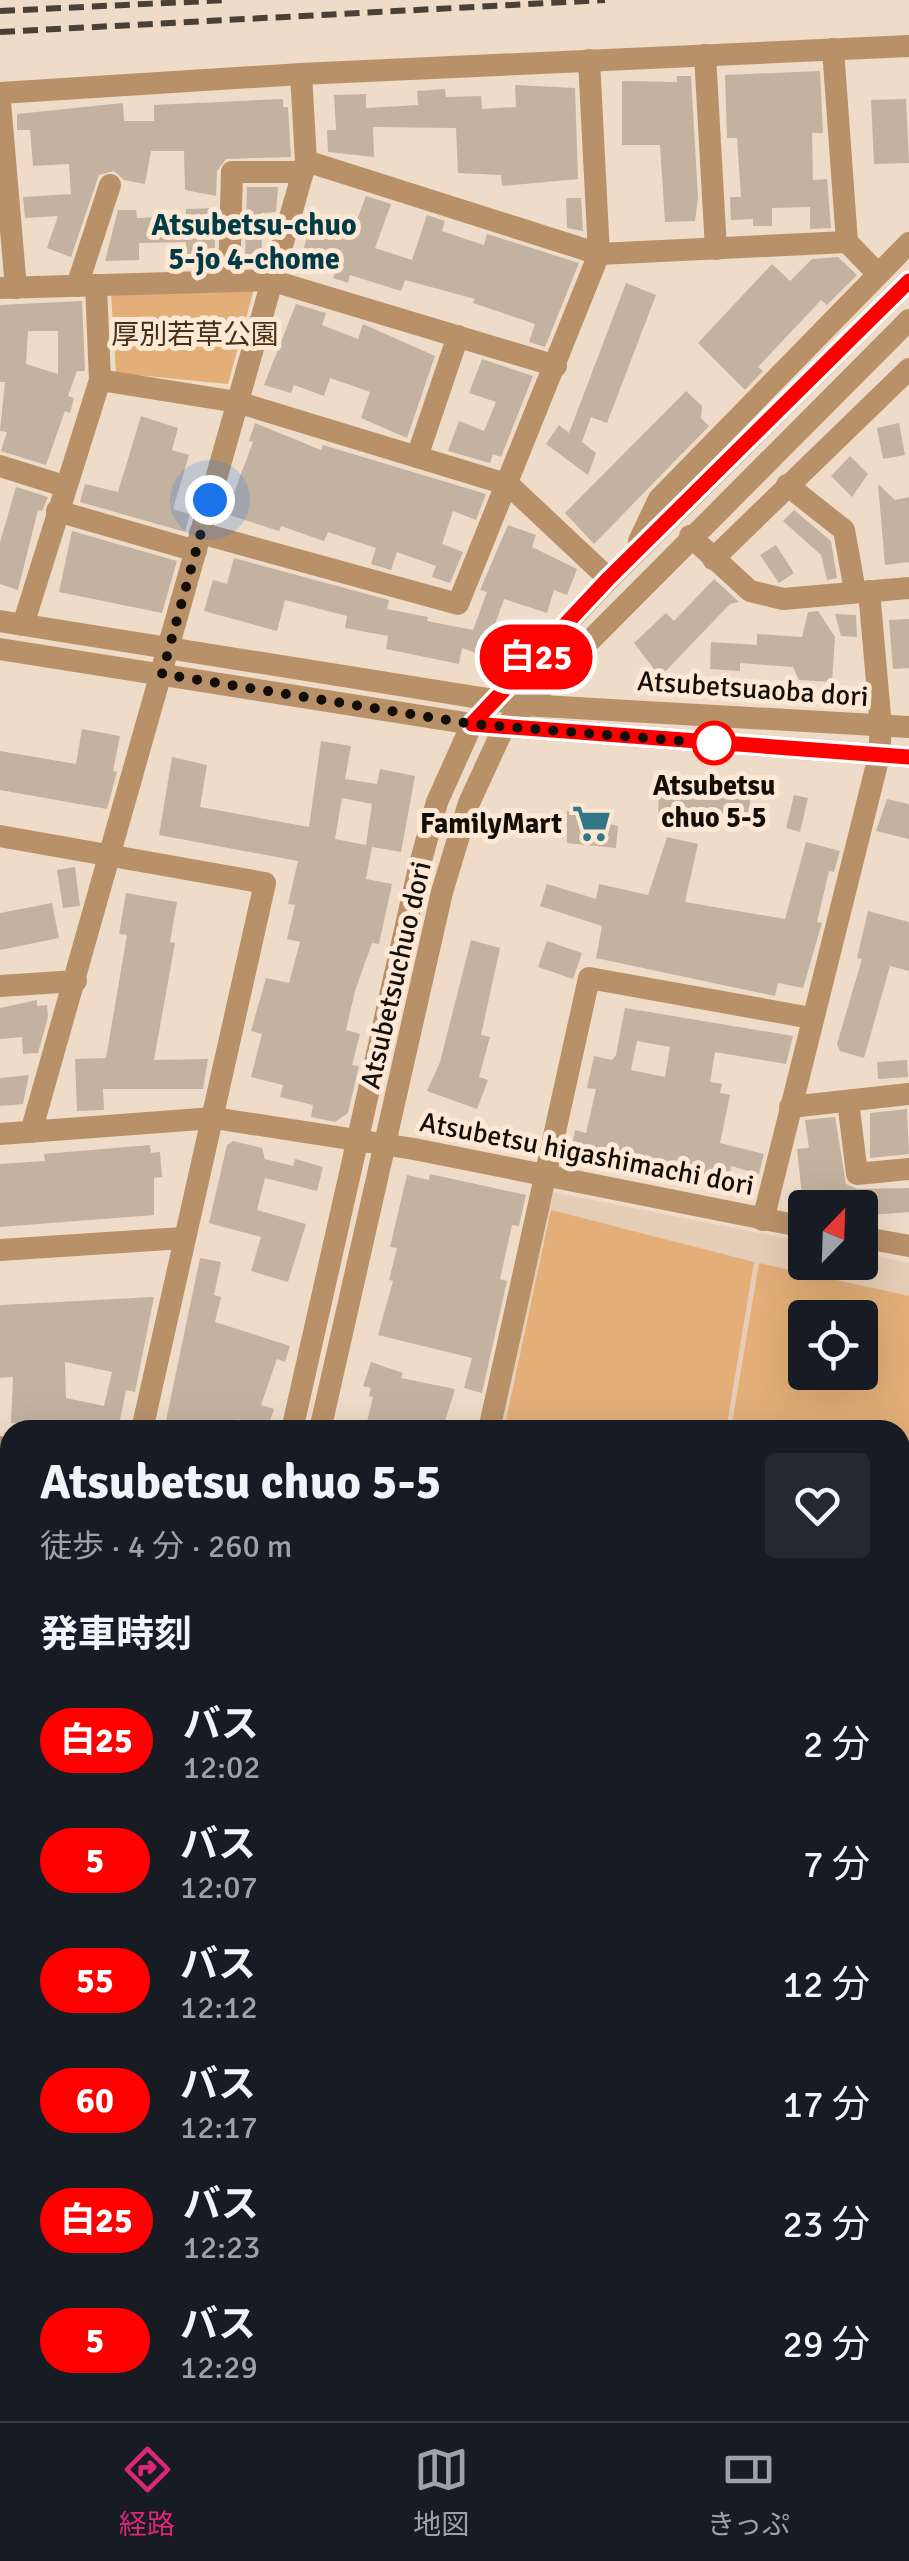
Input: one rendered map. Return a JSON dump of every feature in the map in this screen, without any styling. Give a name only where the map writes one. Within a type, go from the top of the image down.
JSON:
[{"type":"street","points":[[0,93],[301,74],[909,46]]},
{"type":"street","points":[[833,49],[847,242],[878,274]]},
{"type":"street","points":[[706,55],[716,249]]},
{"type":"street","points":[[57,510],[458,604],[600,254],[589,60]]},
{"type":"street","points":[[31,1132],[305,167],[301,74]]},
{"type":"street","points":[[0,102],[8,288],[270,280],[556,366]]},
{"type":"street","points":[[229,281],[232,172],[305,167],[600,254],[847,242]]},
{"type":"street","points":[[12,623],[57,510],[100,380],[86,286],[110,185]]},
{"type":"street","points":[[631,558],[659,499],[909,243]]},
{"type":"street","name":"Atsubetsuchuo dori","points":[[294,1420],[418,868],[436,802],[472,724],[608,579],[909,281]]},
{"type":"street","name":"Atsubetsuchuo dori","points":[[322,1420],[442,892],[469,803],[504,727],[909,320]]},
{"type":"street","points":[[416,456],[458,336]]},
{"type":"street","points":[[713,559],[909,369]]},
{"type":"street","points":[[100,380],[237,402],[509,485],[608,579]]},
{"type":"street","points":[[0,466],[64,486]]},
{"type":"street","points":[[763,1220],[878,756],[881,726],[862,591],[844,530],[787,485]]},
{"type":"street","points":[[690,536],[750,590],[783,600],[909,588]]},
{"type":"street","name":"Atsubetsuaoba dori","points":[[12,623],[495,701],[909,727]]},
{"type":"street","name":"Atsubetsuaoba dori","points":[[0,649],[472,724],[909,757]]},
{"type":"street","points":[[0,836],[265,883],[144,1420]]},
{"type":"street","points":[[491,1420],[589,978],[811,1018]]},
{"type":"street","points":[[0,986],[76,981]]},
{"type":"street","points":[[790,1107],[909,1094]]},
{"type":"street","points":[[848,1101],[857,1174],[909,1169]]},
{"type":"street","name":"Atsubetsu higashimachi dori","points":[[0,1134],[214,1118],[387,1144],[788,1224]]},
{"type":"street","points":[[0,1250],[182,1238]]},
{"type":"street","points":[[878,1240],[909,1246]]},
{"type":"shaded area","points":[[547,1191],[788,1239],[788,1280],[878,1280],[878,1257],[909,1263],[909,1420],[497,1420]]},
{"type":"green space","name":"厚別若草公園","points":[[254,289],[228,384],[116,373],[111,293]]},
{"type":"green space","points":[[551,1210],[754,1262],[728,1420],[506,1420]]},
{"type":"green space","points":[[759,1263],[788,1269],[788,1280],[836,1280],[909,1296],[909,1420],[733,1420]]},
{"type":"building","points":[[820,71],[823,133],[812,133],[813,180],[827,179],[831,228],[810,229],[810,207],[772,208],[772,226],[753,226],[753,219],[731,220],[730,197],[741,197],[737,138],[727,138],[725,75]]},
{"type":"building","points":[[677,76],[691,76],[698,198],[695,221],[665,222],[660,145],[622,145],[622,81],[677,82]]},
{"type":"building","points":[[515,85],[575,88],[578,179],[502,186],[501,175],[458,173],[456,128],[373,127],[374,157],[328,152],[327,130],[336,130],[334,95],[366,94],[366,108],[418,105],[417,91],[445,89],[446,97],[481,96],[482,109],[516,107]]},
{"type":"building","points":[[283,99],[283,107],[288,107],[291,157],[226,159],[217,171],[216,196],[185,190],[184,151],[151,151],[145,184],[124,180],[114,171],[99,175],[71,257],[47,248],[58,216],[25,218],[23,197],[71,194],[69,164],[33,166],[30,130],[17,130],[17,114],[123,103],[124,121],[154,121],[154,105]]},
{"type":"building","points":[[906,99],[909,163],[874,164],[871,100]]},
{"type":"building","points":[[247,187],[278,187],[276,212],[261,213],[262,258],[245,258]]},
{"type":"building","points":[[366,196],[391,204],[375,248],[412,260],[427,215],[445,221],[442,231],[484,245],[487,234],[579,263],[545,347],[529,342],[535,324],[473,303],[475,299],[405,280],[401,291],[350,275],[348,283],[333,278],[335,272],[300,260],[311,225],[350,238]]},
{"type":"building","points":[[566,198],[581,198],[583,231],[567,228]]},
{"type":"building","points":[[216,208],[214,267],[187,267],[186,242],[139,243],[139,260],[105,261],[118,210],[136,210],[137,218],[186,216],[186,209]]},
{"type":"building","points":[[838,257],[857,275],[827,305],[821,300],[758,367],[763,371],[745,390],[698,343],[772,264],[790,281],[812,259]]},
{"type":"building","points":[[626,283],[656,295],[607,423],[591,417],[582,442],[596,453],[588,475],[546,444],[559,425],[569,433]]},
{"type":"building","points":[[82,301],[85,371],[77,371],[68,396],[74,398],[70,413],[65,411],[46,465],[1,451],[7,432],[0,431],[5,382],[0,382],[0,305]],"holes":[[[28,331],[58,331],[58,374],[26,364]]]},
{"type":"building","points":[[296,304],[326,313],[322,325],[358,339],[363,324],[435,356],[407,438],[361,418],[370,392],[330,378],[324,396],[294,385],[291,393],[264,385]]},
{"type":"building","points":[[482,359],[533,376],[501,457],[493,454],[490,463],[448,451],[459,421],[484,431],[496,402],[469,393]]},
{"type":"building","points":[[686,391],[702,406],[701,418],[709,426],[594,544],[565,513]]},
{"type":"building","points":[[141,416],[178,428],[172,450],[189,455],[173,509],[190,514],[185,532],[80,502],[85,484],[118,492]]},
{"type":"building","points":[[255,423],[321,450],[323,445],[486,494],[476,520],[453,511],[442,544],[463,552],[450,583],[432,577],[436,566],[397,552],[391,570],[371,564],[376,548],[328,532],[324,541],[281,526],[279,531],[226,514],[253,442],[249,441]]},
{"type":"building","points":[[899,423],[905,455],[883,459],[877,428]]},
{"type":"building","points":[[850,456],[868,474],[852,497],[831,476]]},
{"type":"building","points":[[878,484],[895,500],[909,497],[909,562],[885,565]]},
{"type":"building","points":[[16,487],[48,497],[42,511],[38,510],[18,590],[0,584],[0,542]]},
{"type":"building","points":[[794,510],[831,541],[837,578],[827,580],[821,555],[783,521]]},
{"type":"building","points":[[508,525],[536,535],[532,547],[577,569],[567,595],[554,590],[547,613],[504,599],[494,627],[519,636],[511,658],[498,653],[496,660],[462,648],[459,664],[386,649],[388,636],[345,628],[347,616],[285,600],[277,631],[204,611],[213,580],[227,584],[234,558],[389,600],[387,609],[473,630],[487,592],[480,590]]},
{"type":"building","points":[[72,531],[177,561],[162,613],[59,592]]},
{"type":"building","points":[[776,545],[794,573],[779,583],[760,555]]},
{"type":"building","points":[[714,579],[739,602],[730,604],[660,677],[634,643],[666,613],[674,621]]},
{"type":"building","points":[[818,611],[835,637],[832,682],[799,680],[793,667],[740,663],[740,671],[710,669],[711,642],[757,645],[757,634],[802,637],[808,612]]},
{"type":"building","points":[[835,614],[856,615],[857,637],[841,636]]},
{"type":"building","points":[[909,619],[909,668],[893,669],[889,620]]},
{"type":"building","points":[[82,729],[120,736],[113,771],[117,772],[107,809],[0,790],[0,751],[76,764]]},
{"type":"building","points":[[321,741],[351,746],[345,779],[377,784],[380,769],[415,776],[401,852],[372,847],[366,879],[392,884],[379,944],[372,943],[355,991],[346,1030],[360,1034],[352,1065],[359,1066],[348,1113],[335,1122],[311,1117],[313,1105],[280,1097],[283,1085],[251,1077],[262,1034],[251,1031],[266,978],[289,983],[300,942],[287,939],[295,905],[288,904],[298,861],[159,835],[172,757],[207,765],[200,807],[309,827]],"holes":[[[342,798],[372,804],[366,845],[335,839]]]},
{"type":"building","points":[[708,781],[752,786],[748,818],[658,813],[659,787]]},
{"type":"building","points":[[794,795],[808,798],[800,832],[786,828]]},
{"type":"building","points":[[887,799],[909,804],[909,839],[876,831]]},
{"type":"building","name":"FamilyMart","points":[[567,811],[606,815],[605,823],[618,826],[616,848],[567,843]]},
{"type":"building","points":[[667,837],[698,844],[685,902],[785,919],[806,842],[840,851],[834,872],[829,871],[817,922],[822,923],[803,988],[778,983],[775,996],[596,958],[602,926],[540,906],[547,884],[596,899],[599,884],[648,895]]},
{"type":"building","points":[[75,867],[80,906],[63,908],[57,870]]},
{"type":"building","points":[[126,893],[177,902],[170,942],[175,943],[154,1060],[208,1059],[203,1089],[103,1089],[104,1110],[77,1111],[75,1059],[106,1058],[127,935],[119,934]]},
{"type":"building","points":[[52,903],[59,938],[0,950],[0,913]]},
{"type":"building","points":[[868,911],[909,922],[909,971],[890,966],[864,1058],[840,1051],[837,1044],[862,959],[857,958]]},
{"type":"building","points":[[471,940],[500,948],[481,1035],[490,1037],[479,1077],[488,1080],[477,1109],[427,1091],[440,1062]]},
{"type":"building","points":[[547,941],[582,953],[573,979],[538,967]]},
{"type":"building","points":[[37,1000],[37,1006],[47,1005],[48,1017],[38,1053],[23,1054],[22,1037],[0,1039],[0,1008]]},
{"type":"building","points":[[625,1008],[793,1036],[786,1064],[715,1052],[710,1082],[722,1084],[720,1093],[730,1095],[720,1143],[764,1154],[759,1174],[731,1166],[727,1188],[570,1155],[575,1130],[586,1133],[596,1089],[587,1088],[594,1056],[612,1060]],"holes":[[[637,1041],[670,1047],[665,1077],[631,1070]]]},
{"type":"building","points":[[907,1060],[908,1077],[878,1079],[877,1062]]},
{"type":"building","points":[[29,1075],[23,1104],[0,1106],[0,1078]]},
{"type":"building","points":[[907,1109],[909,1154],[870,1158],[870,1113]]},
{"type":"building","points":[[835,1117],[846,1184],[857,1189],[909,1188],[909,1212],[878,1215],[878,1190],[801,1190],[797,1149],[809,1148],[805,1120]]},
{"type":"building","points":[[233,1141],[262,1148],[265,1159],[293,1166],[295,1159],[323,1167],[317,1191],[265,1178],[257,1210],[306,1224],[288,1282],[251,1271],[261,1237],[209,1223],[227,1145]]},
{"type":"building","points":[[150,1145],[151,1153],[160,1152],[162,1177],[154,1178],[154,1215],[0,1227],[0,1164],[45,1161],[44,1154]]},
{"type":"building","points":[[430,1174],[526,1195],[519,1226],[512,1225],[500,1279],[507,1281],[482,1393],[464,1388],[472,1358],[378,1335],[393,1281],[389,1280],[397,1248],[390,1247],[407,1175],[429,1180]]},
{"type":"building","points":[[200,1258],[221,1262],[214,1295],[221,1297],[215,1322],[290,1346],[285,1362],[277,1359],[261,1405],[274,1409],[270,1420],[166,1420]]},
{"type":"building","points":[[154,1297],[135,1392],[126,1390],[120,1420],[11,1420],[13,1377],[0,1378],[0,1305]],"holes":[[[65,1362],[112,1372],[104,1406],[66,1398]]]},
{"type":"building","points":[[371,1362],[403,1373],[401,1378],[455,1389],[445,1420],[367,1420],[373,1397],[369,1396],[371,1388],[363,1386]]},
{"type":"railway","points":[[0,11],[228,0]]},
{"type":"railway","points":[[0,32],[605,0]]},
{"type":"bus line","name":"白25","points":[[909,281],[608,579],[472,724],[909,757]]},
{"type":"place","name":"Atsubetsu chuo 5-5","points":[[714,743]]},
{"type":"place","name":"FamilyMart","points":[[592,824]]},
{"type":"district","name":"Atsubetsu-chuo 5-jo 4-chome","points":[[254,242]]},
{"type":"route","points":[[210,500],[162,674],[472,724],[720,744],[714,743]]}]
